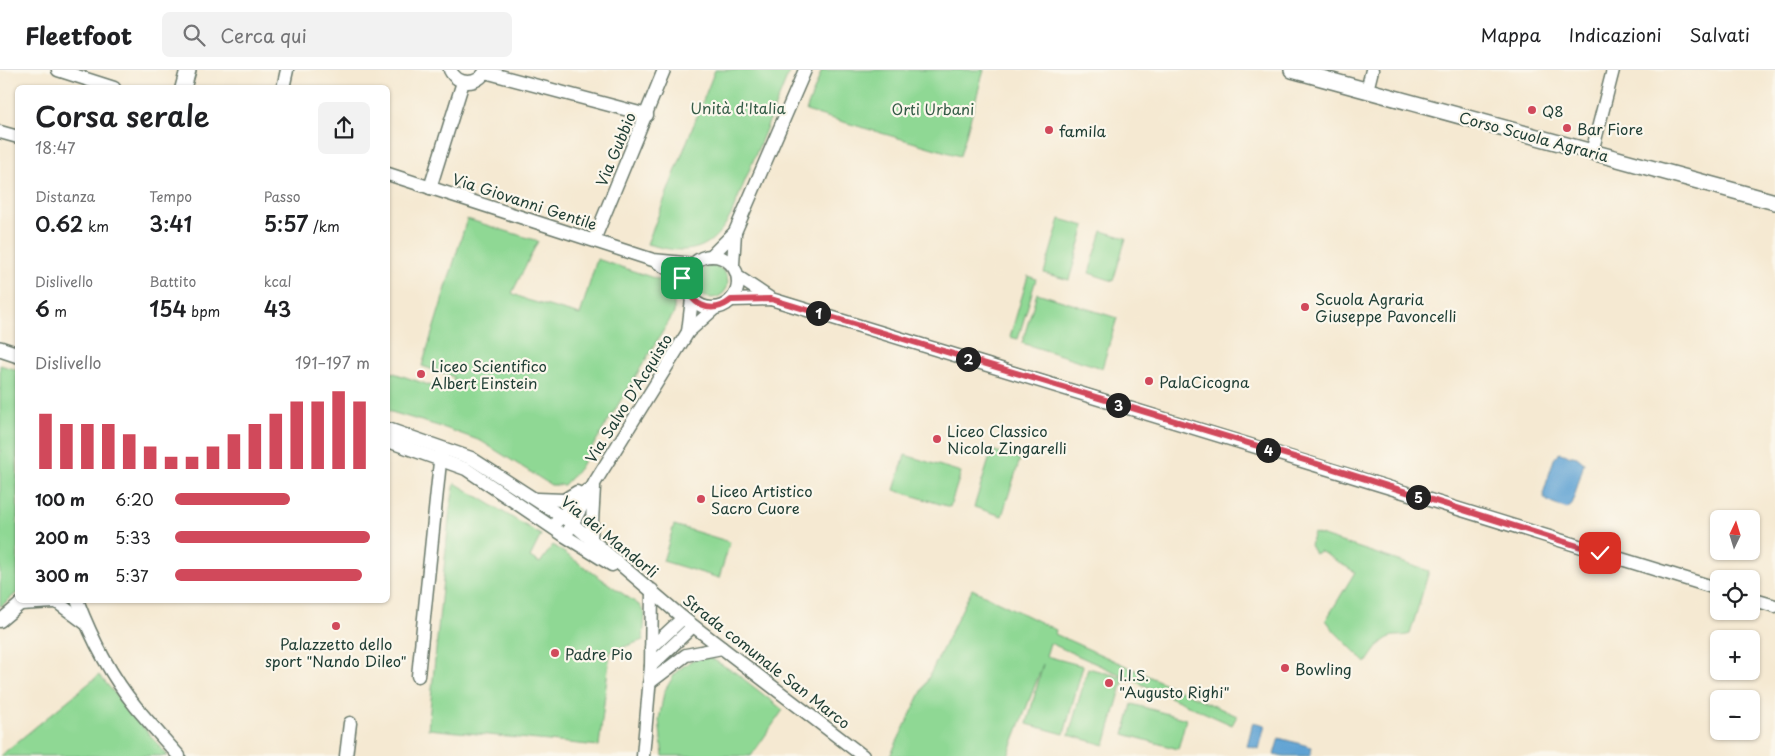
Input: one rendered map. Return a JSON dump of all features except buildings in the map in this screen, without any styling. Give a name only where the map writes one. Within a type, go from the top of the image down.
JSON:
[{"type":"main road","points":[[184,85],[188,70]]},
{"type":"main road","name":"Corso Scuola Agraria","points":[[1292,70],[1775,202]]},
{"type":"main road","points":[[0,349],[15,346]]},
{"type":"main road","points":[[0,349],[15,354]]},
{"type":"street","points":[[58,70],[105,85]]},
{"type":"street","points":[[284,85],[288,70]]},
{"type":"street","points":[[450,70],[453,76],[464,82],[476,81],[485,71],[647,115]]},
{"type":"street","name":"Via Gubbio","points":[[594,240],[664,70]]},
{"type":"street","points":[[710,256],[735,232],[805,70]]},
{"type":"street","points":[[1366,90],[1372,70]]},
{"type":"street","points":[[1592,152],[1613,70]]},
{"type":"street","points":[[430,188],[464,82]]},
{"type":"street","points":[[0,132],[15,136]]},
{"type":"street","name":"Via Giovanni Gentile","points":[[390,175],[653,260],[694,264]]},
{"type":"street","points":[[735,232],[736,271],[738,289],[731,300],[714,308],[702,306],[692,298],[686,281],[690,269],[704,257],[710,256],[723,258],[736,271],[771,299]]},
{"type":"street","name":"Via Giovanni Gentile","points":[[653,260],[686,281]]},
{"type":"street","name":"Via Salvo D'Acquisto","points":[[688,332],[692,298]]},
{"type":"street","points":[[731,300],[771,299],[1324,466],[1482,517],[1710,586]]},
{"type":"street","name":"Via Salvo D'Acquisto","points":[[565,536],[595,482],[688,332],[714,308]]},
{"type":"street","name":"Via dei Mandorli","points":[[390,430],[440,453],[552,528],[652,590]]},
{"type":"street","name":"Via dei Mandorli","points":[[390,441],[471,458],[561,515],[652,590]]},
{"type":"street","points":[[418,676],[440,453]]},
{"type":"street","points":[[537,499],[564,500],[595,482]]},
{"type":"street","points":[[591,540],[595,482]]},
{"type":"street","name":"Via Salvo D'Acquisto","points":[[552,528],[561,515],[595,482]]},
{"type":"street","points":[[643,756],[652,648],[652,590]]},
{"type":"street","name":"Strada comunale San Marco","points":[[652,590],[688,622],[863,756]]},
{"type":"street","points":[[1760,602],[1775,606]]},
{"type":"street","points":[[0,621],[21,603]]},
{"type":"street","points":[[60,603],[86,623]]},
{"type":"street","points":[[78,603],[86,623],[114,677],[135,707],[179,756]]},
{"type":"street","points":[[652,648],[688,622]]},
{"type":"street","points":[[651,666],[688,622]]},
{"type":"street","points":[[649,683],[686,655],[722,648]]},
{"type":"street","points":[[346,756],[350,723]]},
{"type":"street","points":[[645,738],[653,756]]},
{"type":"green space","name":"Unità d'Italia","points":[[715,70],[790,70],[731,215],[723,228],[714,238],[696,248],[674,250],[647,244]]},
{"type":"green space","name":"Orti Urbani","points":[[822,70],[984,70],[960,156],[806,111]]},
{"type":"green space","points":[[467,219],[538,241],[512,293],[527,300],[580,315],[597,259],[663,281],[674,293],[674,313],[579,469],[564,485],[551,485],[481,441],[390,412],[390,372],[449,392],[454,377],[422,366]]},
{"type":"green space","points":[[1060,219],[1085,226],[1069,280],[1044,273]]},
{"type":"green space","points":[[1102,231],[1126,238],[1113,281],[1089,273]]},
{"type":"green space","points":[[712,266],[723,271],[728,282],[723,293],[712,298],[701,293],[696,282],[701,271]]},
{"type":"green space","points":[[1028,276],[1036,279],[1018,339],[1010,337]]},
{"type":"green space","points":[[1037,293],[1117,318],[1102,368],[1022,343]]},
{"type":"green space","points":[[0,365],[15,369],[15,594],[0,607]]},
{"type":"green space","points":[[992,450],[1020,459],[1002,516],[974,507]]},
{"type":"green space","points":[[905,455],[961,472],[950,507],[894,490]]},
{"type":"green space","points":[[455,483],[541,535],[530,557],[540,563],[553,545],[639,605],[645,614],[643,640],[610,652],[599,746],[428,729],[450,509]]},
{"type":"green space","points":[[674,525],[730,542],[719,578],[663,561]]},
{"type":"green space","points":[[1314,533],[1429,571],[1410,634],[1392,636],[1386,639],[1376,648],[1366,663],[1335,632],[1326,620],[1355,572],[1320,551],[1315,554],[1310,545]]},
{"type":"green space","points":[[972,589],[1056,630],[1055,634],[1237,716],[1232,725],[1050,643],[1046,656],[1083,666],[1064,734],[1027,724],[1043,664],[1008,756],[890,756]]},
{"type":"green space","points":[[709,657],[736,673],[783,710],[751,756],[663,756],[659,720],[664,692],[676,672],[692,660]]},
{"type":"green space","points":[[1088,668],[1124,678],[1105,745],[1069,735]]},
{"type":"green space","points":[[99,675],[168,756],[0,756]]},
{"type":"green space","points":[[1132,704],[1186,719],[1178,749],[1124,734]]},
{"type":"water","points":[[1559,453],[1577,457],[1584,463],[1572,505],[1567,509],[1549,502],[1543,494],[1554,459]]},
{"type":"water","points":[[1253,722],[1265,725],[1259,749],[1247,746]]},
{"type":"water","points":[[1279,738],[1312,747],[1310,756],[1274,754]]},
{"type":"place","name":"Q8","points":[[1532,110]]},
{"type":"place","name":"Bar Fiore","points":[[1567,128]]},
{"type":"place","name":"famila","points":[[1049,130]]},
{"type":"place","name":"Scuola Agraria Giuseppe Pavoncelli","points":[[1305,307]]},
{"type":"place","name":"Liceo Scientifico Albert Einstein","points":[[421,374]]},
{"type":"place","name":"PalaCicogna","points":[[1149,381]]},
{"type":"place","name":"Liceo Classico Nicola Zingarelli","points":[[937,439]]},
{"type":"place","name":"Liceo Artistico Sacro Cuore","points":[[701,499]]},
{"type":"place","name":"Palazzetto dello sport \"Nando Dileo\"","points":[[336,626]]},
{"type":"place","name":"Padre Pio","points":[[555,653]]},
{"type":"place","name":"Bowling","points":[[1285,668]]},
{"type":"place","name":"I.I.S. \"Augusto Righi\"","points":[[1109,683]]},
{"type":"route","points":[[682,278],[686,281],[692,298],[697,303],[708,308],[721,307],[731,300],[771,299],[934,350],[1324,466],[1600,553]]}]
